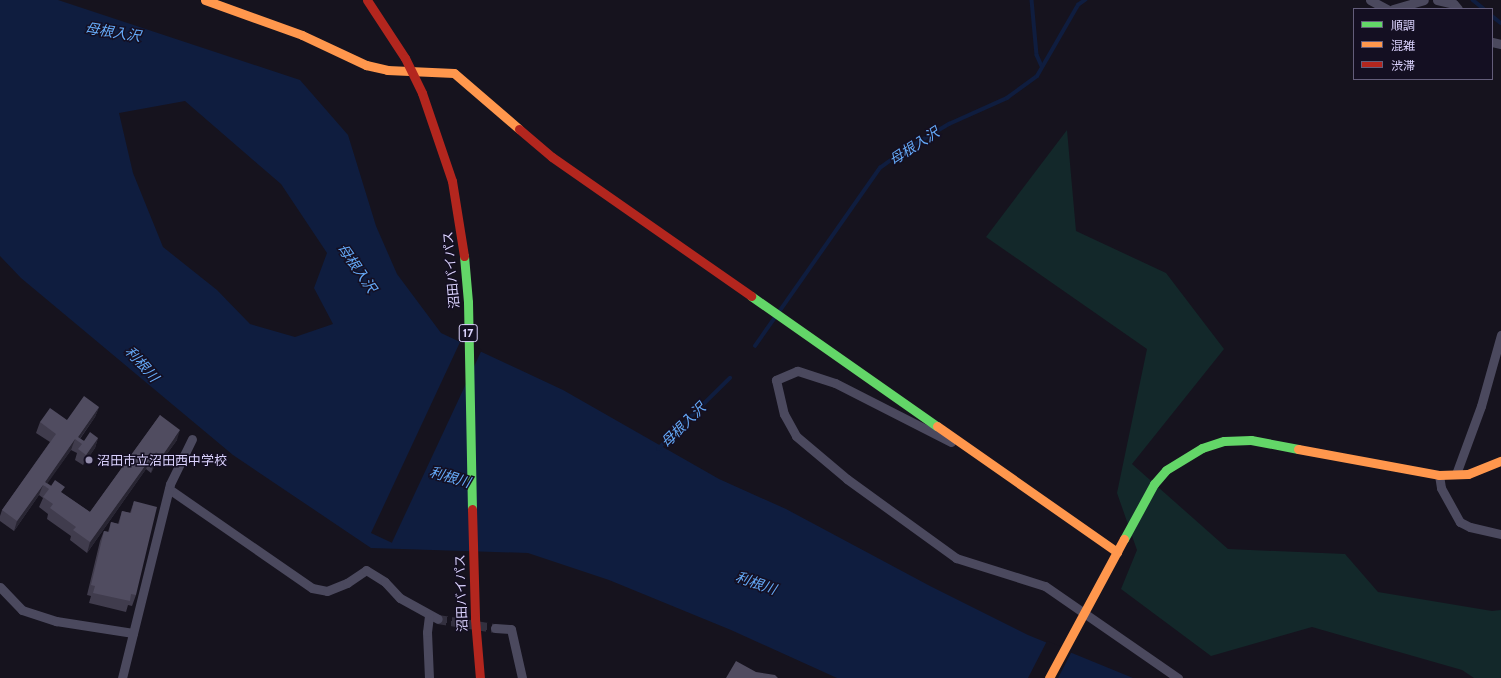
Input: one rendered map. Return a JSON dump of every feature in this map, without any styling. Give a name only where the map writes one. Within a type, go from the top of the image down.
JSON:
[{"type":"main road","points":[[205,0],[302,35],[366,65],[387,70],[454,73],[552,157],[1116,552]]},
{"type":"main road","name":"沼田バイパス","points":[[368,0],[405,58],[422,93],[442,149],[462,235],[468,302],[475,619],[480,678]]},
{"type":"main road","points":[[1049,678],[1093,593],[1154,484],[1166,470],[1202,448],[1224,441],[1269,442],[1409,471],[1438,474],[1456,474],[1487,469],[1501,461]]},
{"type":"street","points":[[1370,0],[1385,8]]},
{"type":"street","points":[[1396,8],[1424,0]]},
{"type":"street","points":[[1437,0],[1454,4],[1457,8]]},
{"type":"street","points":[[1456,474],[1482,406],[1501,335]]},
{"type":"street","points":[[978,455],[835,383],[797,372],[776,380],[784,414],[796,436],[847,479],[956,558],[1045,586],[1178,678]]},
{"type":"street","points":[[122,678],[169,489],[192,439]]},
{"type":"street","points":[[1438,474],[1441,488],[1460,522],[1470,527],[1501,534]]},
{"type":"street","points":[[169,489],[312,588],[327,591],[346,583],[366,570],[385,582],[400,598],[438,619]]},
{"type":"street","points":[[0,587],[22,610],[56,621],[133,633]]},
{"type":"street","points":[[429,678],[427,632],[430,615]]},
{"type":"street","points":[[495,628],[511,629],[522,678]]},
{"type":"green space","points":[[1067,130],[1076,231],[1166,273],[1224,349],[1132,464],[1228,549],[1345,554],[1378,592],[1492,611],[1501,610],[1501,678],[1474,678],[1462,670],[1312,627],[1211,656],[1121,589],[1137,550],[1117,493],[1147,349],[986,237]]},
{"type":"water","name":"利根川","points":[[0,0],[58,0],[300,80],[348,135],[376,226],[397,274],[441,333],[563,390],[719,479],[786,509],[930,586],[1028,635],[1133,678],[837,678],[731,630],[609,580],[528,553],[371,548],[233,455],[21,278],[0,256]],"holes":[[[185,101],[281,184],[327,253],[314,288],[333,324],[295,337],[250,324],[217,290],[163,247],[133,173],[119,113]]]},
{"type":"pier","points":[[461,340],[482,350],[392,543],[371,533]]},
{"type":"pier","points":[[1047,641],[1072,651],[1058,678],[1028,678]]},
{"type":"building","points":[[84,396],[99,407],[78,437],[84,441],[90,432],[98,438],[86,455],[78,449],[82,444],[75,439],[45,482],[51,486],[55,480],[65,487],[61,492],[90,512],[160,415],[180,430],[162,456],[156,452],[153,456],[157,459],[154,462],[150,459],[90,542],[73,530],[76,527],[50,508],[53,504],[43,497],[49,489],[43,485],[17,521],[2,510],[56,434],[40,422],[50,408],[67,420]]},
{"type":"building","points":[[134,501],[157,507],[136,595],[131,594],[130,601],[93,593],[95,586],[91,585],[104,531],[109,532],[111,522],[119,524],[122,511],[131,513]]},
{"type":"building","points":[[736,661],[756,672],[775,675],[778,678],[726,678]]},
{"type":"waterway","points":[[1032,0],[1037,55],[1042,66]]},
{"type":"waterway","name":"母根入沢","points":[[779,312],[880,168],[902,152],[949,124],[1007,98],[1037,76],[1078,5],[1085,0]]},
{"type":"waterway","name":"母根入沢","points":[[1473,0],[1483,8]]},
{"type":"waterway","name":"母根入沢","points":[[1493,17],[1501,23]]},
{"type":"waterway","name":"母根入沢","points":[[755,346],[775,317]]},
{"type":"waterway","name":"母根入沢","points":[[658,449],[730,378]]},
{"type":"tunnel","points":[[438,619],[495,628]]},
{"type":"traffic: fast","points":[[464,256],[468,302],[472,509]]},
{"type":"traffic: fast","points":[[751,296],[937,426]]},
{"type":"traffic: fast","points":[[1124,539],[1154,484],[1166,470],[1202,448],[1224,441],[1251,440],[1298,449]]},
{"type":"traffic: slow","points":[[205,0],[302,35],[366,65],[387,70],[454,73],[519,129]]},
{"type":"traffic: slow","points":[[937,426],[1117,552]]},
{"type":"traffic: slow","points":[[1298,449],[1439,475],[1468,474],[1501,461]]},
{"type":"traffic: slow","points":[[1049,678],[1124,539]]},
{"type":"traffic: jam","points":[[367,0],[405,58],[422,93],[452,181],[464,256]]},
{"type":"traffic: jam","points":[[519,129],[552,157],[751,296]]},
{"type":"traffic: jam","points":[[472,509],[475,619],[480,678]]},
{"type":"place","name":"沼田市立沼田西中学校","points":[[89,460]]}]
